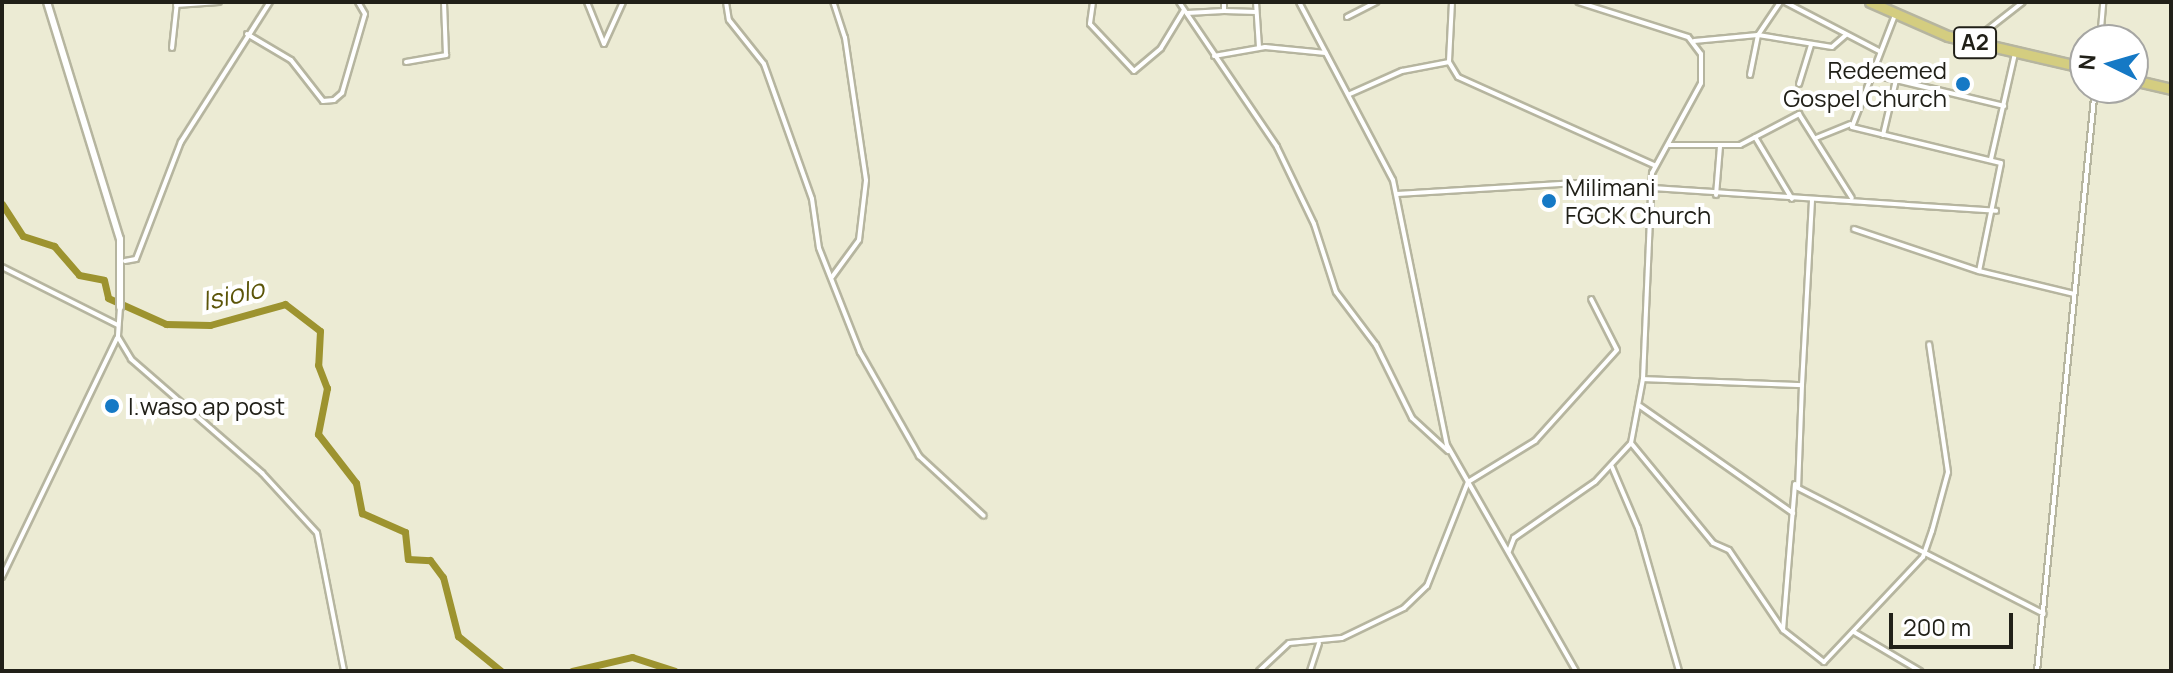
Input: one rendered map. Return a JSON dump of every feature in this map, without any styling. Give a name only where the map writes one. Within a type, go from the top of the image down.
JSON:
[{"type":"highway","name":"A2","points":[[1875,3],[1895,15],[1971,43],[2067,64]]},
{"type":"highway","points":[[2149,84],[2171,89]]},
{"type":"street","points":[[2,577],[118,337],[125,261],[47,2]]},
{"type":"street","points":[[172,48],[176,3],[219,2]]},
{"type":"street","points":[[125,261],[136,259],[181,142],[246,34],[270,2]]},
{"type":"street","points":[[246,34],[291,60],[323,101],[334,100],[342,93],[365,14],[358,2]]},
{"type":"street","points":[[406,62],[446,55],[444,2]]},
{"type":"street","points":[[587,2],[602,44],[623,2]]},
{"type":"street","points":[[726,2],[729,20],[764,64],[832,277],[903,432],[930,469],[984,516]]},
{"type":"street","points":[[832,277],[859,240],[866,180],[848,49],[833,2]]},
{"type":"street","points":[[1093,2],[1090,24],[1134,71],[1161,48],[1186,11]]},
{"type":"street","points":[[1179,2],[1280,154],[1336,292],[1376,345],[1412,418],[1450,452],[1576,671]]},
{"type":"street","points":[[1224,2],[1224,11]]},
{"type":"street","points":[[1256,2],[1259,47]]},
{"type":"street","points":[[1299,2],[1350,94],[1397,194],[1450,452]]},
{"type":"street","points":[[1347,17],[1373,2]]},
{"type":"street","points":[[1452,2],[1449,62],[1464,82],[1654,165]]},
{"type":"street","points":[[1578,2],[1694,41],[1758,35],[1840,47],[1846,35]]},
{"type":"street","points":[[1750,75],[1758,35],[1783,2],[1879,52]]},
{"type":"street","points":[[1971,43],[2023,2]]},
{"type":"street","points":[[2101,24],[2103,2]]},
{"type":"street","points":[[1186,11],[1256,12]]},
{"type":"street","points":[[1850,124],[1895,15]]},
{"type":"street","points":[[1509,554],[1514,538],[1612,467],[1631,443],[1643,379],[1654,165],[1669,145],[1701,83],[1694,41]]},
{"type":"street","points":[[1799,84],[1811,45]]},
{"type":"street","points":[[1214,56],[1259,47],[1327,53]]},
{"type":"street","points":[[1991,159],[2015,53]]},
{"type":"street","points":[[1350,94],[1402,71],[1449,62]]},
{"type":"street","points":[[1870,74],[2004,106]]},
{"type":"street","points":[[1883,135],[1896,80]]},
{"type":"street","points":[[2037,671],[2093,104]]},
{"type":"street","points":[[1669,145],[1720,145],[1755,137],[1797,114],[1816,138],[1852,198]]},
{"type":"street","points":[[1816,138],[1850,124],[1883,135],[1991,159],[2004,168],[1979,271]]},
{"type":"street","points":[[1755,137],[1792,199]]},
{"type":"street","points":[[1716,195],[1720,145]]},
{"type":"street","points":[[1397,194],[1550,182],[1651,192],[1792,199],[1852,198],[1996,211]]},
{"type":"street","points":[[1783,630],[1802,385],[1812,199]]},
{"type":"street","points":[[1854,229],[1979,271],[2074,294]]},
{"type":"street","points":[[2,267],[119,325]]},
{"type":"street","points":[[1259,671],[1289,643],[1319,643],[1400,610],[1427,586],[1468,482],[1535,441],[1617,350],[1591,299]]},
{"type":"street","points":[[118,337],[140,369],[311,524],[322,544],[344,671]]},
{"type":"street","points":[[1819,671],[1822,662],[1923,557],[1948,472],[1929,344]]},
{"type":"street","points":[[1643,379],[1802,385]]},
{"type":"street","points":[[1640,406],[1793,513]]},
{"type":"street","points":[[1631,443],[1713,543],[1729,550],[1783,630],[1822,662]]},
{"type":"street","points":[[1612,467],[1638,528],[1679,671]]},
{"type":"street","points":[[1795,484],[1923,557],[2044,615]]},
{"type":"street","points":[[1854,632],[1920,671]]},
{"type":"street","points":[[1310,671],[1319,643]]},
{"type":"waterway","name":"Isiolo","points":[[2,204],[23,236],[54,246],[79,275],[104,280],[108,298],[166,324],[210,325],[285,304],[320,331],[318,365],[327,388],[318,434],[356,483],[362,513],[405,532],[408,559],[430,560],[443,577],[458,636],[501,671]]},
{"type":"waterway","name":"Isiolo","points":[[572,671],[632,657],[675,671]]},
{"type":"place","name":"Redeemed Gospel Church","points":[[1963,84]]},
{"type":"place","name":"Milimani FGCK Church","points":[[1549,201]]},
{"type":"place","name":"l.waso ap post","points":[[112,406]]}]
